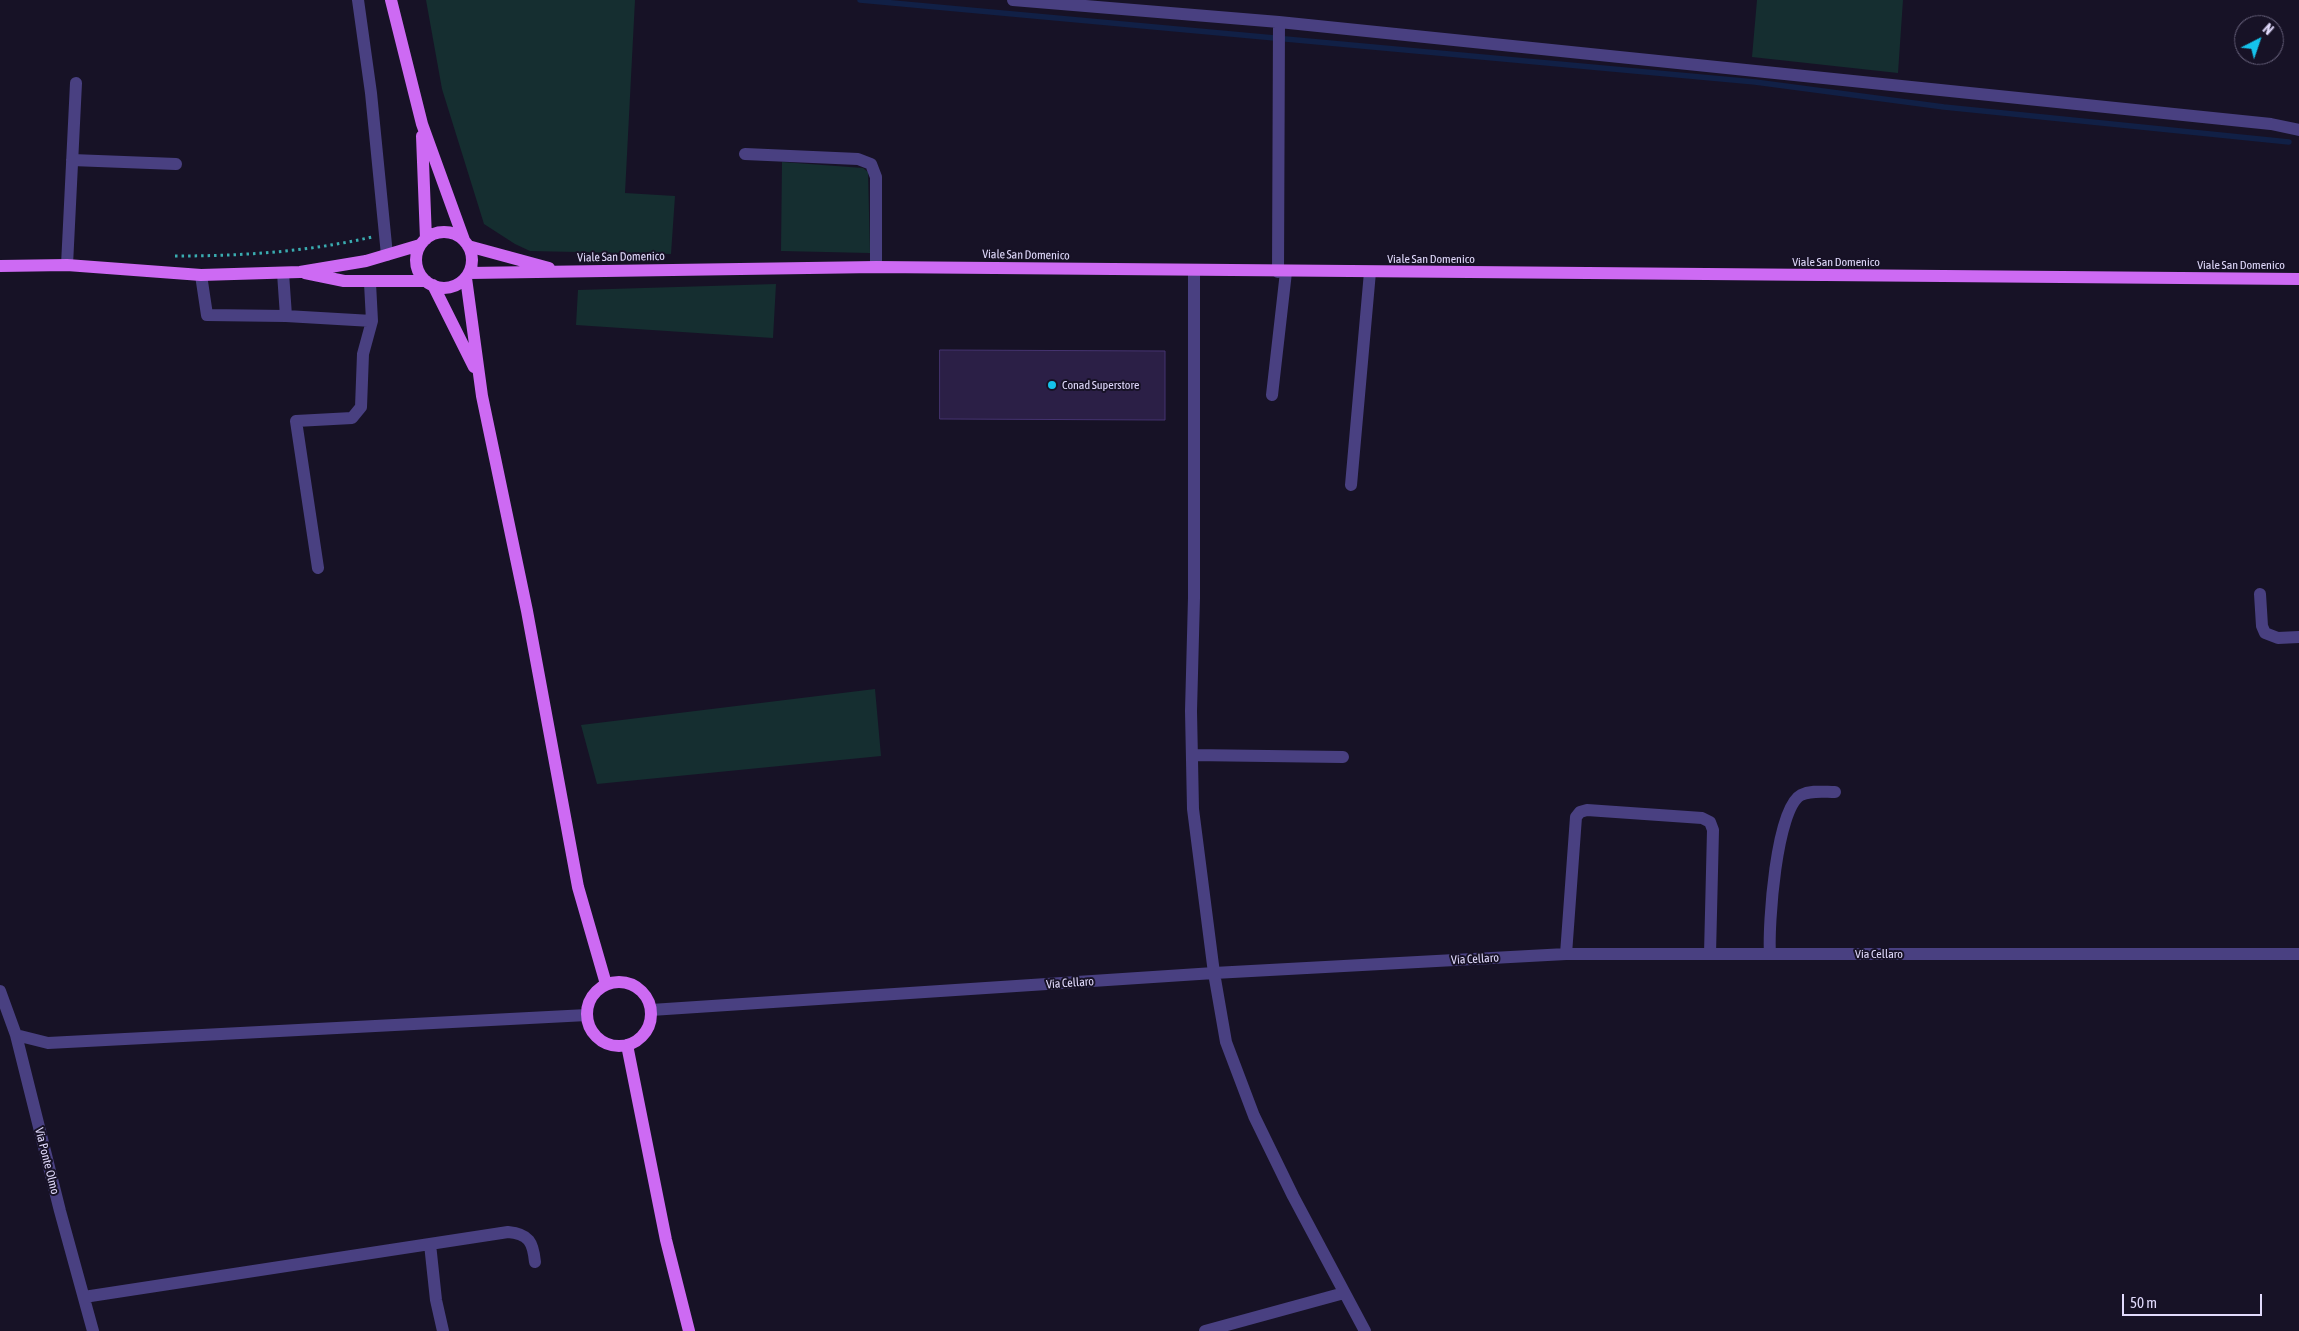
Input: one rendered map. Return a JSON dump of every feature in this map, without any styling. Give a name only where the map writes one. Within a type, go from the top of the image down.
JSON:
[{"type":"main road","points":[[391,0],[422,124],[472,260],[467,275],[478,376],[527,611],[578,887],[606,984]]},
{"type":"main road","points":[[422,124],[423,242]]},
{"type":"main road","points":[[466,243],[449,232],[432,234],[423,242],[417,253],[418,268],[429,283],[478,376]]},
{"type":"main road","points":[[0,266],[67,265],[201,274],[283,273],[366,261],[423,242]]},
{"type":"main road","name":"Viale San Domenico","points":[[466,243],[564,272]]},
{"type":"main road","name":"Viale San Domenico","points":[[467,275],[876,267],[2299,280]]},
{"type":"main road","points":[[300,272],[344,281],[429,283],[450,287],[467,275]]},
{"type":"main road","points":[[626,982],[635,986],[649,1000],[652,1010],[648,1028],[643,1036],[627,1045],[608,1044],[600,1039],[589,1024],[587,1015],[592,997],[606,984],[626,982]]},
{"type":"main road","points":[[627,1045],[666,1240],[689,1331]]},
{"type":"street","points":[[358,0],[371,93],[386,255]]},
{"type":"street","points":[[1013,0],[2271,124],[2299,130]]},
{"type":"street","points":[[1272,395],[1282,272],[1279,26]]},
{"type":"street","points":[[67,265],[76,83]]},
{"type":"street","points":[[744,154],[858,159],[871,164],[876,177],[876,267]]},
{"type":"street","points":[[72,160],[176,164]]},
{"type":"street","points":[[1194,271],[1193,809],[1214,973],[1226,1042],[1254,1116],[1293,1196],[1365,1331]]},
{"type":"street","points":[[1351,485],[1370,272]]},
{"type":"street","points":[[283,273],[286,316]]},
{"type":"street","points":[[201,274],[207,315],[286,316],[372,321]]},
{"type":"street","points":[[318,568],[296,421],[352,418],[360,407],[362,354],[372,321],[370,283]]},
{"type":"street","points":[[2260,594],[2262,626],[2265,633],[2278,638],[2299,637]]},
{"type":"street","points":[[1192,754],[1343,757]]},
{"type":"street","points":[[1770,954],[1768,931],[1774,878],[1789,809],[1801,795],[1813,792],[1835,792]]},
{"type":"street","points":[[1566,954],[1576,816],[1580,812],[1587,810],[1702,818],[1710,822],[1713,830],[1710,954]]},
{"type":"street","name":"Via Cellaro","points":[[652,1010],[1214,973],[1566,954],[2299,954]]},
{"type":"street","name":"Via Ponte Olmo","points":[[0,991],[16,1034],[93,1331]]},
{"type":"street","points":[[16,1034],[48,1043],[587,1015]]},
{"type":"street","points":[[84,1297],[508,1232],[520,1233],[528,1239],[534,1250],[536,1262]]},
{"type":"street","points":[[430,1244],[436,1300],[443,1331]]},
{"type":"street","points":[[1205,1331],[1344,1293]]},
{"type":"path","points":[[165,256],[244,256],[332,246],[384,234]]},
{"type":"green space","points":[[426,0],[635,0],[625,193],[675,196],[671,254],[530,251],[515,244],[484,224],[442,89]]},
{"type":"green space","points":[[1757,0],[1903,0],[1898,73],[1752,57]]},
{"type":"green space","points":[[782,162],[863,168],[868,172],[870,253],[781,251]]},
{"type":"green space","points":[[776,284],[773,338],[576,325],[578,290]]},
{"type":"green space","points":[[875,689],[881,756],[597,784],[581,725]]},
{"type":"building","name":"Conad Superstore","points":[[940,350],[1165,351],[1165,420],[940,419]]},
{"type":"waterway","points":[[860,0],[1755,82],[1944,107],[2289,142]]},
{"type":"place","name":"Conad Superstore","points":[[1052,385]]}]
